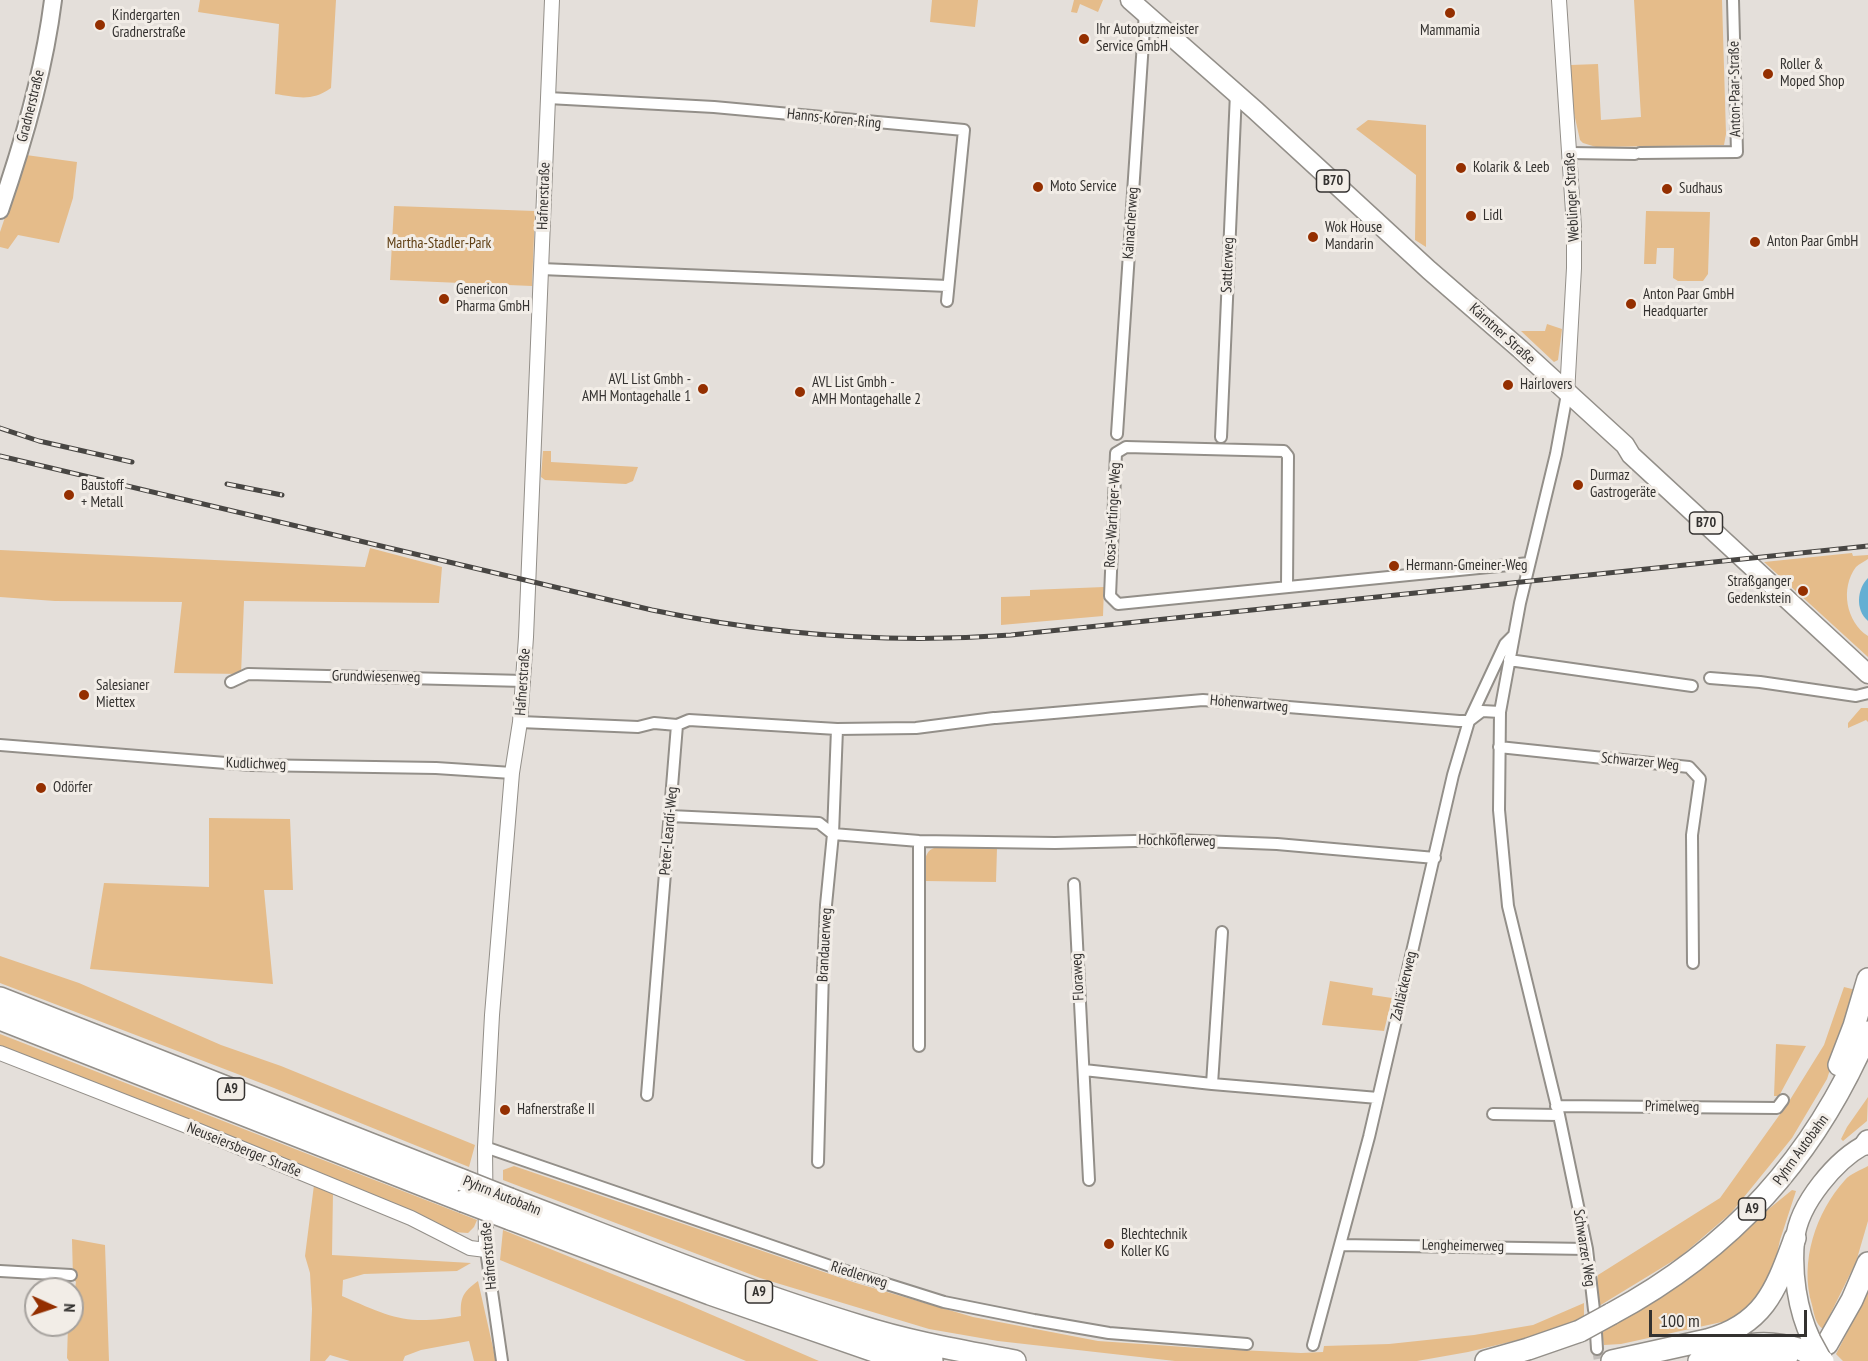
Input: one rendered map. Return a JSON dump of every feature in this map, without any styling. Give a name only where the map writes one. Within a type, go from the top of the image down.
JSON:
[{"type":"highway","points":[[1810,1140],[1814,1119],[1835,1077],[1868,979]]},
{"type":"highway","name":"Pyhrn Autobahn","points":[[0,998],[710,1294],[903,1361]]},
{"type":"highway","name":"Pyhrn Autobahn","points":[[0,1019],[463,1190]]},
{"type":"highway","name":"Pyhrn Autobahn","points":[[1486,1361],[1588,1332],[1603,1312],[1685,1269],[1728,1234],[1773,1188],[1810,1140],[1835,1101],[1868,1032]]},
{"type":"highway","name":"Pyhrn Autobahn","points":[[510,1209],[861,1327],[955,1350],[1015,1361]]},
{"type":"highway","points":[[1608,1357],[1707,1340],[1722,1336],[1738,1327],[1754,1316],[1772,1295],[1795,1238]]},
{"type":"highway","points":[[1699,1361],[1758,1343],[1777,1343],[1811,1354],[1852,1300],[1868,1263]]},
{"type":"highway","points":[[874,1351],[932,1361]]},
{"type":"main road","name":"Gradnerstraße","points":[[0,210],[36,93],[53,0]]},
{"type":"main road","name":"Kärntner Straße","points":[[1130,0],[1625,445],[1631,455],[1868,674]]},
{"type":"main road","points":[[1716,1361],[1766,1355],[1811,1354],[1797,1296],[1795,1238],[1802,1218],[1820,1186],[1836,1166],[1867,1143]]},
{"type":"street","name":"Hafnerstraße","points":[[502,1361],[486,1250],[485,1147],[492,1016],[512,773],[524,681],[552,0]]},
{"type":"street","name":"Weblinger Straße","points":[[1559,0],[1570,153],[1574,268],[1567,394]]},
{"type":"street","name":"Anton-Paar-Straße","points":[[1570,153],[1737,152],[1733,0]]},
{"type":"street","name":"Kainacherweg","points":[[1117,434],[1145,12]]},
{"type":"street","name":"Sattlerweg","points":[[1221,437],[1236,93]]},
{"type":"street","name":"Hanns-Koren-Ring","points":[[548,98],[714,107],[964,130],[946,301]]},
{"type":"street","points":[[541,269],[948,286]]},
{"type":"street","name":"Schwarzer Weg","points":[[1567,394],[1556,454],[1529,563],[1500,712],[1499,810],[1508,906],[1558,1110],[1587,1249],[1603,1312]]},
{"type":"street","name":"Rosa-Wartinger-Weg","points":[[1287,587],[1288,456],[1284,451],[1126,447],[1116,453],[1110,596],[1118,604],[1529,563]]},
{"type":"street","name":"Zahläckerweg","points":[[1313,1345],[1378,1098],[1453,775],[1469,721],[1505,644],[1514,635]]},
{"type":"street","points":[[1509,660],[1692,686]]},
{"type":"street","name":"Grundwiesenweg","points":[[231,682],[248,674],[524,681]]},
{"type":"street","points":[[1710,678],[1760,682],[1856,696],[1868,693]]},
{"type":"street","name":"Hohenwartweg","points":[[837,729],[916,728],[995,718],[1203,700],[1469,721],[1482,711],[1500,712]]},
{"type":"street","points":[[520,722],[638,727],[654,723],[677,725],[688,720],[837,729]]},
{"type":"street","name":"Peter-Leardi-Weg","points":[[647,1095],[677,725]]},
{"type":"street","name":"Brandauerweg","points":[[818,1162],[824,950],[833,834],[837,729]]},
{"type":"street","name":"Kudlichweg","points":[[0,745],[251,765],[436,768],[512,773]]},
{"type":"street","name":"Schwarzer Weg","points":[[1499,747],[1689,766],[1700,779],[1692,835],[1693,963]]},
{"type":"street","name":"Hochkoflerweg","points":[[670,816],[819,823],[833,834],[919,842],[1055,843],[1175,840],[1277,844],[1435,858]]},
{"type":"street","points":[[919,842],[919,1046]]},
{"type":"street","name":"Floraweg","points":[[1074,884],[1089,1180]]},
{"type":"street","points":[[1212,1084],[1221,932]]},
{"type":"street","name":"Neuseiersberger Straße","points":[[0,1053],[192,1128],[411,1218],[470,1248],[486,1250]]},
{"type":"street","points":[[1084,1070],[1212,1084],[1378,1098]]},
{"type":"street","name":"Primelweg","points":[[1558,1110],[1777,1108],[1783,1100]]},
{"type":"street","points":[[1493,1114],[1558,1110]]},
{"type":"street","name":"Riedlerweg","points":[[485,1147],[839,1269],[944,1302],[1109,1333],[1247,1344]]},
{"type":"street","name":"Lengheimerweg","points":[[1340,1245],[1587,1249]]},
{"type":"street","points":[[0,1271],[71,1275]]},
{"type":"street","points":[[1588,1332],[1608,1357]]},
{"type":"green space","points":[[200,0],[336,0],[331,88],[311,97],[275,94],[279,24],[198,12]]},
{"type":"green space","points":[[932,0],[978,0],[975,27],[930,22]]},
{"type":"green space","points":[[1074,0],[1103,0],[1098,12],[1080,4],[1077,13],[1071,12]]},
{"type":"green space","points":[[1634,0],[1722,0],[1726,134],[1724,145],[1596,147],[1580,140],[1573,109],[1569,66],[1571,65],[1598,64],[1601,120],[1641,117]]},
{"type":"green space","points":[[1368,120],[1426,125],[1426,247],[1415,240],[1416,175],[1356,129]]},
{"type":"green space","points":[[26,155],[77,162],[73,198],[59,243],[18,235],[8,249],[0,247],[0,232]]},
{"type":"green space","name":"Martha-Stadler-Park","points":[[394,206],[535,211],[532,286],[390,280]]},
{"type":"green space","points":[[1646,211],[1710,212],[1708,274],[1703,281],[1678,281],[1673,278],[1674,248],[1657,248],[1656,264],[1644,264]]},
{"type":"green space","points":[[1547,324],[1562,329],[1558,360],[1554,362],[1521,331],[1545,331]]},
{"type":"green space","points":[[543,451],[551,451],[551,462],[638,467],[633,481],[626,484],[545,480],[541,477]]},
{"type":"green space","points":[[370,548],[442,567],[439,603],[244,601],[241,674],[174,673],[182,602],[55,601],[0,597],[0,550],[365,567]]},
{"type":"green space","points":[[1852,553],[1853,556],[1868,555],[1868,559],[1856,567],[1851,575],[1847,594],[1850,614],[1868,636],[1868,657],[1764,562]]},
{"type":"green space","points":[[1104,587],[1103,616],[1001,625],[1001,597],[1030,596],[1030,590]]},
{"type":"green space","points":[[1861,708],[1868,708],[1868,722],[1866,720],[1848,728],[1848,723]]},
{"type":"green space","points":[[209,818],[290,819],[293,890],[264,890],[273,984],[90,969],[104,883],[209,887]]},
{"type":"green space","points":[[934,848],[997,848],[996,882],[925,881],[926,857]]},
{"type":"green space","points":[[0,956],[79,983],[221,1045],[281,1066],[475,1145],[469,1167],[274,1088],[0,983]]},
{"type":"green space","points":[[1330,981],[1373,988],[1372,995],[1392,998],[1384,1031],[1322,1025]]},
{"type":"green space","points":[[1844,987],[1856,990],[1827,1079],[1792,1138],[1731,1213],[1681,1256],[1599,1306],[1596,1289],[1598,1275],[1720,1198],[1788,1103],[1824,1045]]},
{"type":"green space","points":[[0,1034],[477,1220],[468,1233],[453,1232],[0,1048]]},
{"type":"green space","points":[[1776,1044],[1806,1046],[1779,1096],[1774,1096]]},
{"type":"green space","points":[[1868,1097],[1867,1121],[1843,1141],[1841,1139],[1847,1127]]},
{"type":"green space","points":[[514,1166],[856,1283],[973,1317],[1098,1341],[1301,1353],[1323,1352],[1324,1346],[1389,1344],[1474,1335],[1533,1325],[1584,1303],[1584,1320],[1543,1334],[1468,1352],[1417,1361],[1175,1361],[998,1341],[929,1329],[760,1278],[503,1180],[503,1170]]},
{"type":"green space","points":[[1868,1166],[1868,1221],[1856,1262],[1823,1329],[1815,1318],[1808,1289],[1809,1255],[1813,1238],[1818,1222],[1835,1193],[1847,1178]]},
{"type":"green space","points":[[314,1185],[333,1192],[332,1255],[471,1263],[457,1271],[364,1274],[343,1280],[342,1296],[399,1318],[442,1319],[461,1316],[463,1296],[478,1281],[496,1361],[474,1361],[469,1341],[421,1350],[405,1356],[403,1361],[350,1361],[330,1355],[325,1361],[310,1361],[312,1309],[310,1273],[305,1256]]},
{"type":"green space","points":[[1792,1190],[1796,1191],[1774,1267],[1760,1295],[1731,1320],[1621,1344],[1604,1345],[1602,1333],[1662,1296]]},
{"type":"green space","points":[[503,1230],[682,1302],[819,1361],[746,1361],[500,1260]]},
{"type":"green space","points":[[72,1239],[105,1245],[109,1361],[69,1361],[67,1358],[68,1337],[84,1337],[84,1277],[73,1277]]},
{"type":"green space","points":[[1868,1292],[1868,1361],[1843,1361],[1836,1354]]},
{"type":"water","points":[[1868,578],[1868,621],[1861,611],[1859,600],[1864,583]]},
{"type":"tunnel","points":[[1597,1349],[1599,1361]]},
{"type":"railway","points":[[0,428],[39,441],[132,462]]},
{"type":"railway","points":[[0,456],[652,610],[741,626],[876,638],[966,638],[1011,635],[1868,546]]},
{"type":"railway","points":[[227,484],[282,495]]},
{"type":"place","name":"Mammamia","points":[[1450,13]]},
{"type":"place","name":"Kindergarten Gradnerstraße","points":[[100,25]]},
{"type":"place","name":"Ihr Autoputzmeister Service GmbH","points":[[1084,39]]},
{"type":"place","name":"Roller & Moped Shop","points":[[1768,74]]},
{"type":"place","name":"Kolarik & Leeb","points":[[1461,168]]},
{"type":"place","name":"Moto Service","points":[[1038,187]]},
{"type":"place","name":"Sudhaus","points":[[1667,189]]},
{"type":"place","name":"Lidl","points":[[1471,216]]},
{"type":"place","name":"Wok House Mandarin","points":[[1313,237]]},
{"type":"place","name":"Anton Paar GmbH","points":[[1755,242]]},
{"type":"place","name":"Genericon Pharma GmbH","points":[[444,299]]},
{"type":"place","name":"Anton Paar GmbH Headquarter","points":[[1631,304]]},
{"type":"place","name":"Hairlovers","points":[[1508,385]]},
{"type":"place","name":"AVL List Gmbh - AMH Montagehalle 1","points":[[703,389]]},
{"type":"place","name":"AVL List Gmbh - AMH Montagehalle 2","points":[[800,392]]},
{"type":"place","name":"Durmaz Gastrogeräte","points":[[1578,485]]},
{"type":"place","name":"Baustoff + Metall","points":[[69,495]]},
{"type":"place","name":"Hermann-Gmeiner-Weg","points":[[1394,566]]},
{"type":"place","name":"Straßganger Gedenkstein","points":[[1803,591]]},
{"type":"place","name":"Salesianer Miettex","points":[[84,695]]},
{"type":"place","name":"Odörfer","points":[[41,788]]},
{"type":"place","name":"Hafnerstraße II","points":[[505,1110]]},
{"type":"place","name":"Blechtechnik Koller KG","points":[[1109,1244]]}]
